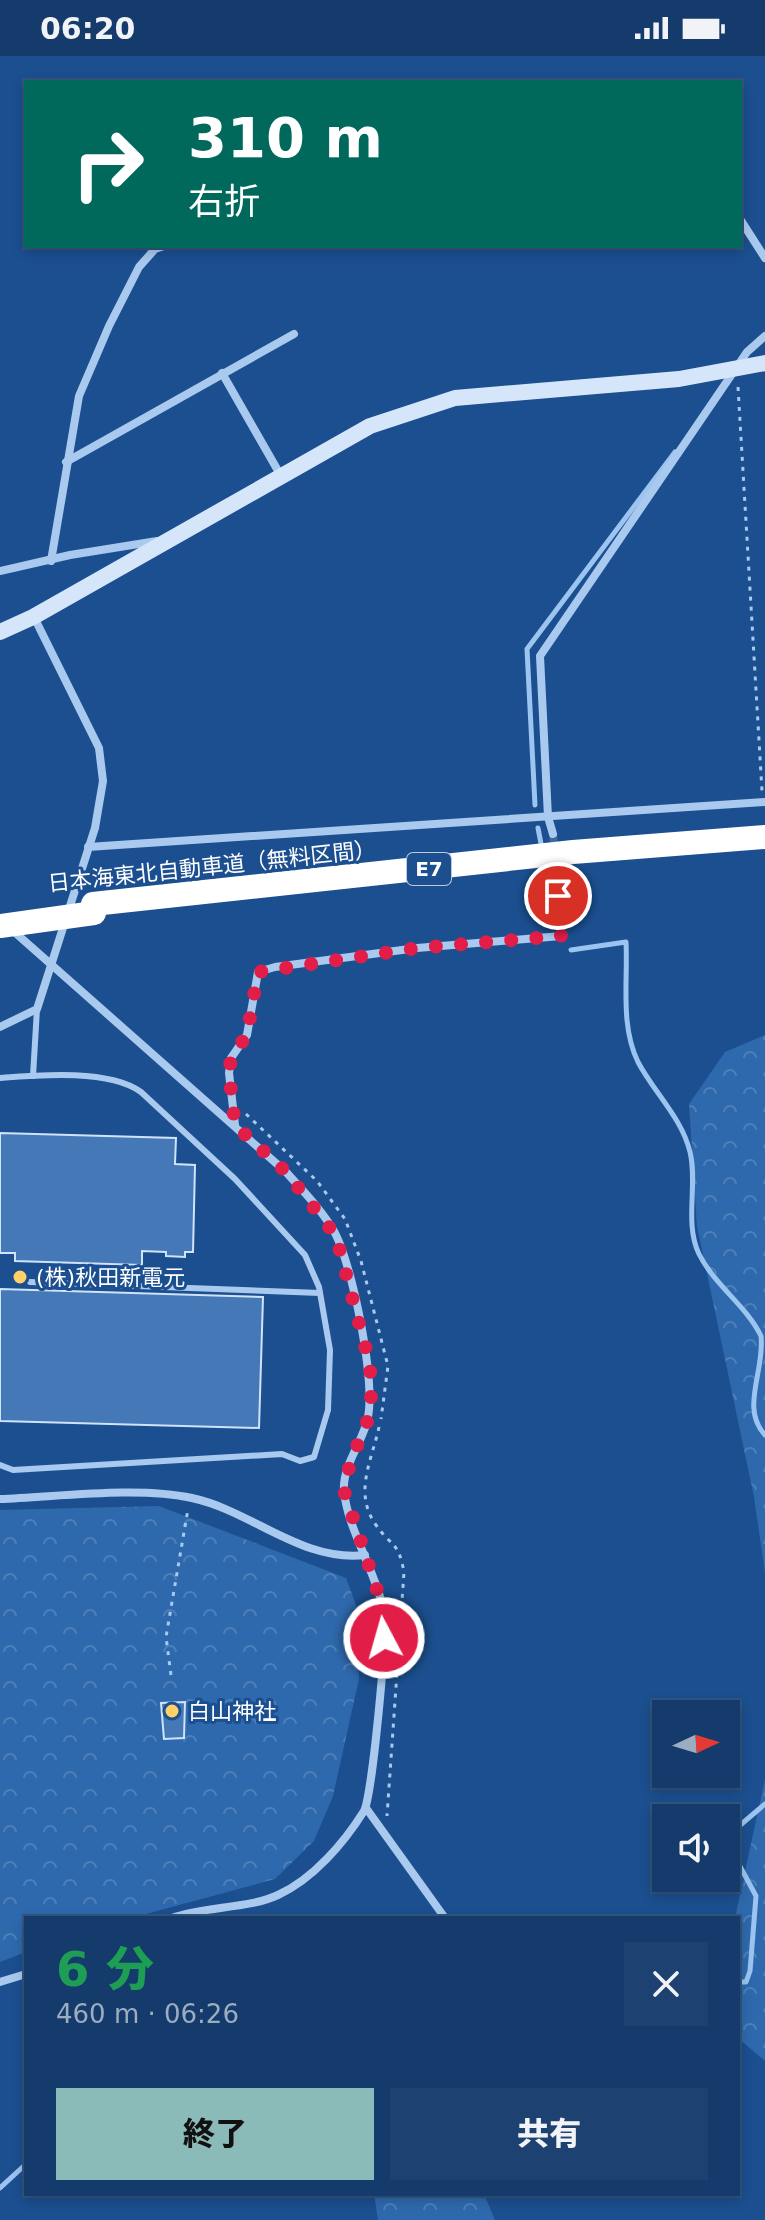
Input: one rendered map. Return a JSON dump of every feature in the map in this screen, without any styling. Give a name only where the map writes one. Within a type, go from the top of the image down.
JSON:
[{"type":"highway","name":"日本海東北自動車道（無料区間）","points":[[0,926],[93,909],[573,852],[765,837]]},
{"type":"highway","name":"日本海東北自動車道（無料区間）","points":[[0,917],[765,851]]},
{"type":"street","points":[[742,222],[765,258]]},
{"type":"street","points":[[51,561],[79,396],[139,267],[158,248]]},
{"type":"street","points":[[66,462],[294,334]]},
{"type":"street","points":[[553,834],[548,817],[540,656],[747,352],[765,336]]},
{"type":"street","points":[[0,632],[33,617],[165,539],[370,426],[455,398],[737,370],[765,363]]},
{"type":"street","points":[[222,373],[281,477]]},
{"type":"street","points":[[0,571],[165,539]]},
{"type":"street","points":[[0,1027],[37,1009],[88,847],[103,781],[99,748],[33,617]]},
{"type":"street","points":[[88,847],[764,802]]},
{"type":"street","points":[[235,1125],[229,1073],[231,1058],[247,1035],[258,972],[417,948],[561,936],[558,896]]},
{"type":"street","points":[[0,917],[50,961],[76,989],[286,1172],[336,1236],[370,1365],[367,1422],[350,1463],[344,1491],[385,1614],[384,1661],[366,1808],[333,1851],[302,1882],[276,1896],[177,1916]]},
{"type":"street","points":[[0,1499],[157,1494],[190,1498],[216,1505],[309,1549],[340,1558],[365,1555]]},
{"type":"street","points":[[366,1808],[444,1916]]},
{"type":"street","points":[[0,1982],[24,1975]]},
{"type":"lane","points":[[33,1076],[37,1009]]},
{"type":"lane","points":[[0,1078],[33,1076],[115,1080],[141,1092],[235,1179],[305,1255],[320,1293],[330,1350],[328,1410],[314,1457],[300,1461],[282,1454],[13,1470],[0,1465]]},
{"type":"lane","points":[[30,1282],[320,1293]]},
{"type":"path","points":[[737,370],[764,802]]},
{"type":"path","points":[[171,1675],[166,1637],[190,1498]]},
{"type":"green space","points":[[765,1035],[765,1573],[754,1497],[697,1226],[689,1104],[725,1052]]},
{"type":"green space","points":[[159,1506],[346,1578],[356,1605],[359,1679],[333,1796],[314,1841],[275,1879],[138,1916],[24,1916],[24,1953],[0,1962],[0,1510]]},
{"type":"green space","points":[[765,1779],[765,2061],[740,2040],[740,1916],[735,1916]]},
{"type":"green space","points":[[374,2196],[485,2196],[495,2220],[378,2220]]},
{"type":"building","points":[[0,1133],[176,1138],[175,1164],[195,1165],[193,1252],[185,1252],[185,1257],[142,1251],[142,1265],[15,1261],[15,1253],[0,1253]]},
{"type":"building","points":[[0,1289],[263,1297],[259,1428],[0,1421]]},
{"type":"building","points":[[185,1702],[184,1738],[164,1739],[161,1703]]},
{"type":"waterway","points":[[535,805],[527,649],[675,452]]},
{"type":"waterway","points":[[538,828],[542,849]]},
{"type":"waterway","points":[[551,909],[552,920]]},
{"type":"waterway","points":[[571,950],[626,942],[626,1003],[632,1048],[644,1073],[681,1128],[690,1152],[692,1229],[699,1254],[761,1336],[754,1413],[765,1435]]},
{"type":"waterway","points":[[740,1982],[746,1982],[750,1971],[756,1896],[735,1857],[738,1827],[765,1804]]},
{"type":"waterway","points":[[0,2188],[24,2166]]},
{"type":"tunnel","points":[[553,834],[558,896]]},
{"type":"place","name":"(株)秋田新電元","points":[[20,1277]]},
{"type":"place","name":"白山神社","points":[[172,1711]]},
{"type":"route","points":[[384,1638],[385,1614],[344,1491],[350,1463],[367,1422],[371,1397],[370,1365],[346,1270],[336,1236],[322,1213],[286,1172],[235,1125],[229,1073],[231,1058],[247,1035],[253,1015],[258,972],[275,967],[417,948],[561,936],[558,896]]}]
